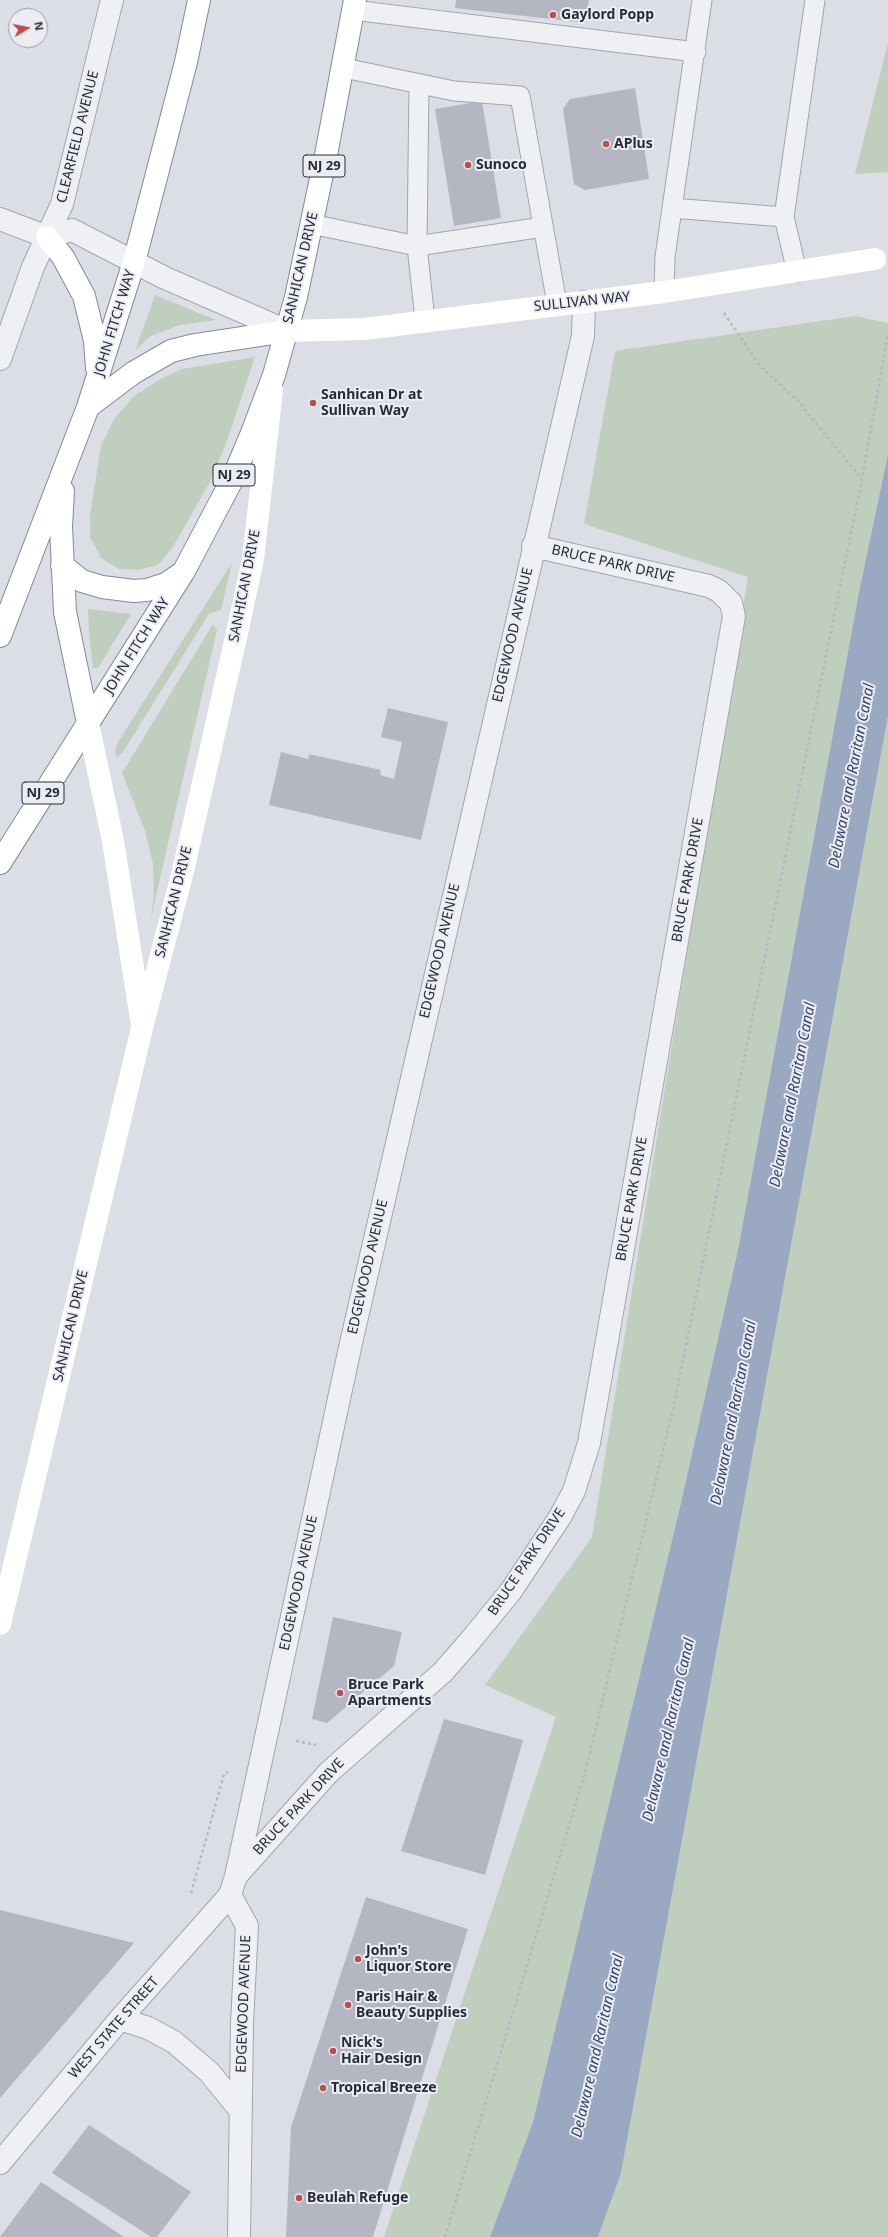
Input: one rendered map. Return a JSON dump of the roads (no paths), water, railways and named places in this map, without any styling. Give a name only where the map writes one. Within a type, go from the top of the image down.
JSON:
[{"type":"main road","name":"JOHN FITCH WAY","points":[[0,636],[88,407],[134,262],[186,62],[199,0]]},
{"type":"main road","name":"SANHICAN DRIVE","points":[[0,1624],[142,1028],[183,871],[253,559],[274,375],[287,331],[312,224],[344,68],[354,5]]},
{"type":"main road","points":[[47,237],[63,257],[84,296],[95,341],[98,376]]},
{"type":"main road","name":"SULLIVAN WAY","points":[[88,407],[133,373],[171,351],[195,345],[287,331],[336,331],[664,292],[875,259]]},
{"type":"main road","name":"JOHN FITCH WAY","points":[[0,863],[184,571],[233,478],[274,375]]},
{"type":"main road","name":"SANHICAN DRIVE","points":[[64,472],[61,527],[65,612],[113,841],[142,1028]]},
{"type":"main road","points":[[62,565],[82,581],[102,587],[134,591],[147,590],[166,584],[184,571]]},
{"type":"street","name":"CLEARFIELD AVENUE","points":[[0,360],[33,268],[68,184],[112,0]]},
{"type":"street","points":[[0,220],[47,237],[72,230],[165,278],[287,331]]},
{"type":"street","name":"EDGEWOOD AVENUE","points":[[240,2237],[240,2110],[247,1926],[233,1886],[351,1343],[533,546],[583,336],[584,302]]},
{"type":"street","name":"BRUCE PARK DRIVE","points":[[233,1886],[329,1772],[443,1672],[511,1591],[560,1517],[574,1491],[590,1443],[734,616],[731,603],[719,590],[710,586],[533,546]]},
{"type":"street","name":"WEST STATE STREET","points":[[0,2163],[233,1886]]},
{"type":"street","points":[[120,2019],[148,2028],[174,2042],[209,2072],[240,2110]]},
{"type":"lane","points":[[664,292],[665,257],[696,52],[702,0]]},
{"type":"lane","points":[[797,272],[784,217],[815,0]]},
{"type":"lane","points":[[354,5],[696,52]]},
{"type":"lane","points":[[344,68],[454,91],[520,96],[557,304]]},
{"type":"lane","points":[[419,84],[417,246],[425,320]]},
{"type":"lane","points":[[672,208],[784,217]]},
{"type":"lane","points":[[312,224],[417,246],[543,227]]},
{"type":"water","name":"Delaware and Raritan Canal","points":[[888,454],[888,716],[621,2173],[598,2237],[490,2237],[533,2122],[680,1507],[738,1250],[859,592]]},
{"type":"place","name":"Gaylord Popp","points":[[553,15]]},
{"type":"place","name":"APlus","points":[[606,144]]},
{"type":"place","name":"Sunoco","points":[[468,165]]},
{"type":"place","name":"Sanhican Dr at Sullivan Way","points":[[313,403]]},
{"type":"place","name":"Bruce Park Apartments","points":[[340,1693]]},
{"type":"place","name":"John's Liquor Store","points":[[358,1959]]},
{"type":"place","name":"Paris Hair & Beauty Supplies","points":[[348,2005]]},
{"type":"place","name":"Nick's Hair Design","points":[[333,2051]]},
{"type":"place","name":"Tropical Breeze","points":[[323,2088]]},
{"type":"place","name":"Beulah Refuge","points":[[299,2198]]}]
